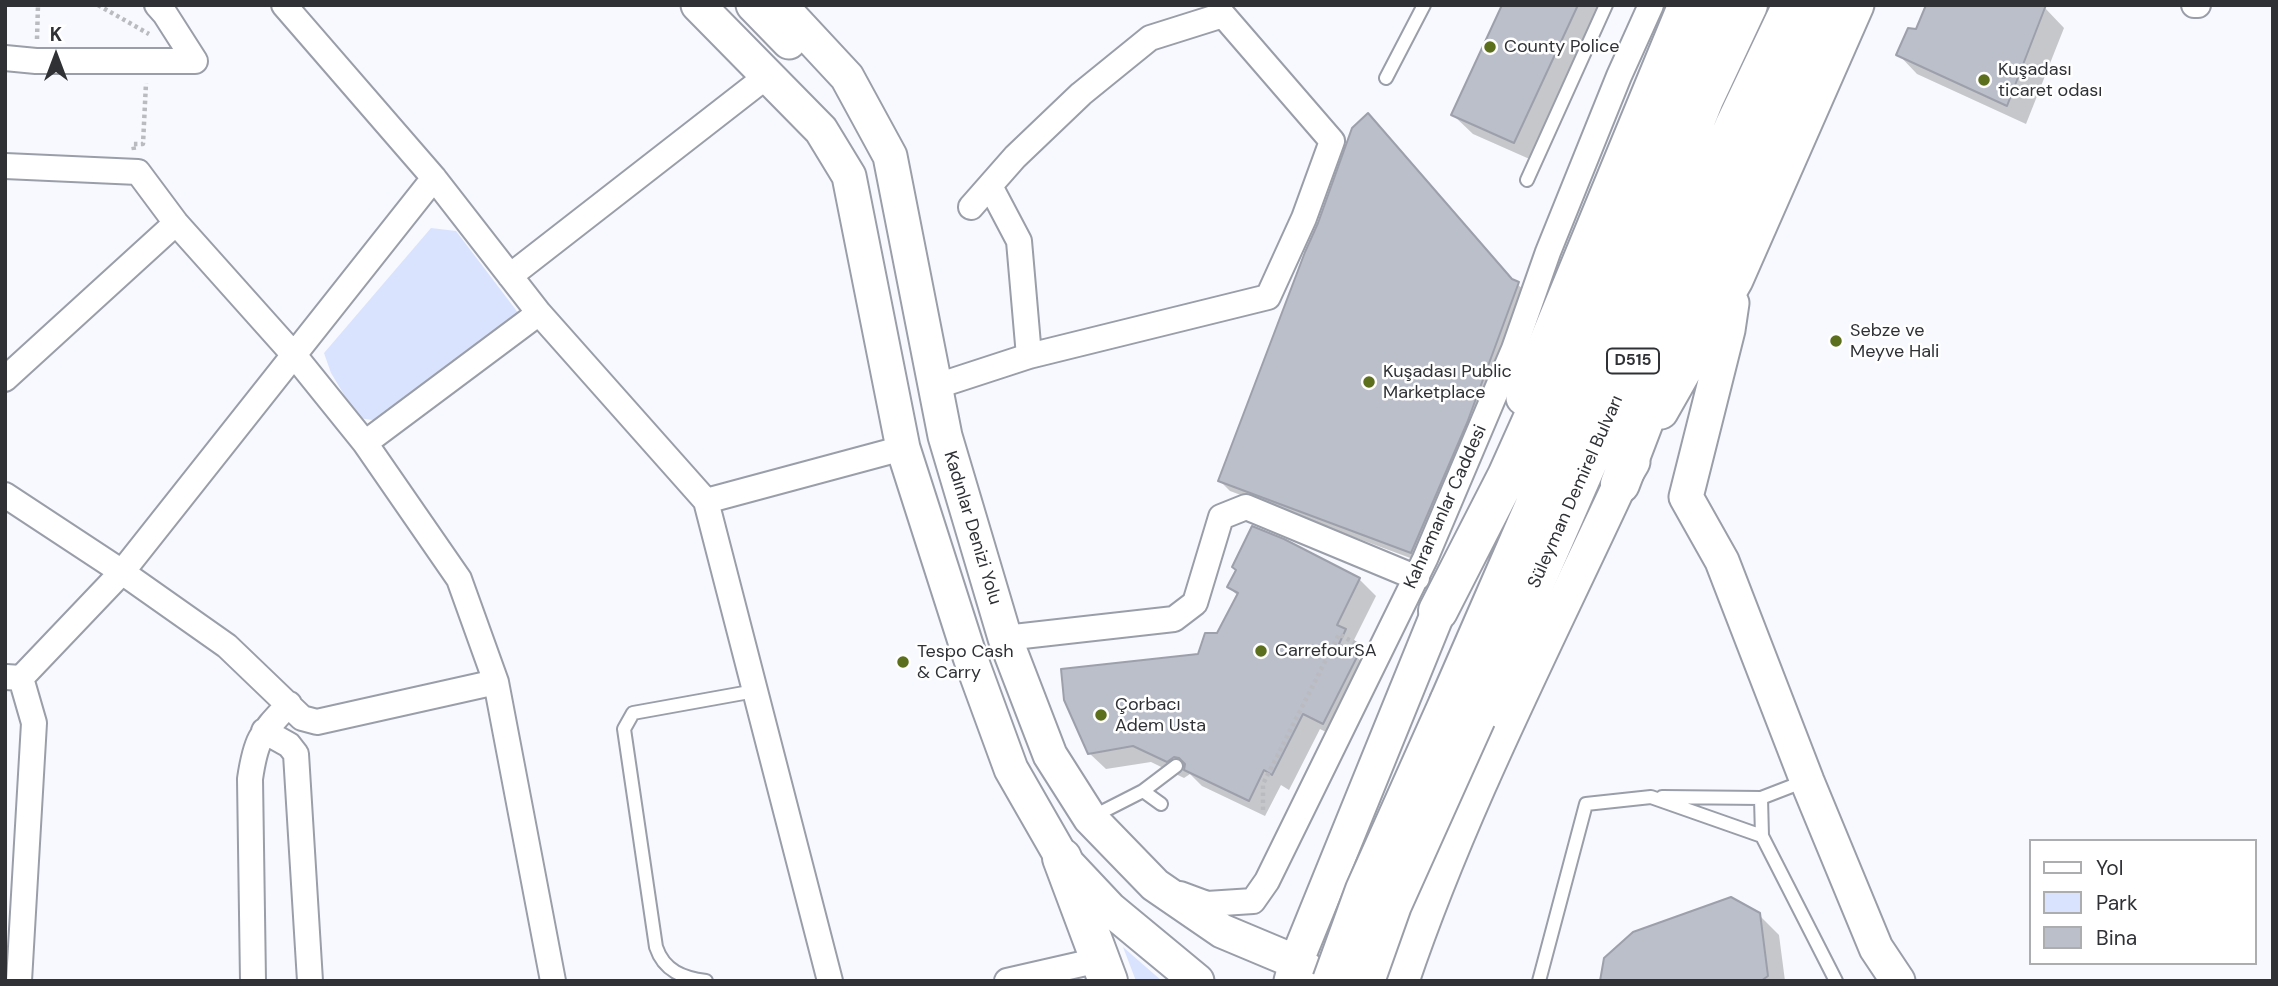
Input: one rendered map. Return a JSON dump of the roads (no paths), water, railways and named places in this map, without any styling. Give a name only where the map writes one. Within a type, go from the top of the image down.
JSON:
[{"type":"highway","points":[[1438,611],[1507,476],[1718,5]]},
{"type":"highway","name":"Süleyman Demirel Bulvarı","points":[[1365,981],[1462,710],[1704,99],[1748,5]]},
{"type":"highway","name":"Süleyman Demirel Bulvarı","points":[[1332,981],[1365,890],[1462,710],[1619,395],[1734,127],[1792,5]]},
{"type":"highway","points":[[1620,484],[1691,298],[1824,5]]},
{"type":"highway","points":[[1062,858],[1104,971]]},
{"type":"main road","points":[[698,5],[821,130],[849,176]]},
{"type":"main road","points":[[724,5],[828,122],[849,176],[903,448],[970,657],[1011,769],[1062,858],[1110,909],[1196,981]]},
{"type":"main road","points":[[753,5],[802,55],[890,156]]},
{"type":"main road","name":"Kadınlar Denizi Yolu","points":[[780,5],[846,77],[890,156],[944,436],[1005,638],[1050,755],[1090,818],[1154,886],[1222,931],[1293,971],[1324,981]]},
{"type":"main road","points":[[1293,971],[1388,715],[1438,611],[1538,359],[1685,5]]},
{"type":"main road","points":[[1402,981],[1426,908],[1620,484],[1736,280],[1857,5]]},
{"type":"main road","points":[[1736,280],[1728,330],[1686,497],[1722,561],[1807,781],[1876,948],[1898,981]]},
{"type":"main road","points":[[903,448],[944,436]]},
{"type":"main road","points":[[1206,920],[1263,933],[1292,929],[1323,893]]},
{"type":"street","points":[[5,58],[36,61],[195,61],[157,5]]},
{"type":"street","points":[[284,5],[434,178],[540,313],[706,501],[830,981]]},
{"type":"street","name":"Kahramanlar Caddesi","points":[[1154,886],[1207,904],[1253,901],[1267,881],[1417,578],[1514,349],[1548,252],[1619,76],[1651,5]]},
{"type":"street","points":[[934,387],[1029,356],[1268,297],[1304,218],[1332,141],[1223,15],[1150,38],[1082,94],[1015,157],[971,207]]},
{"type":"street","points":[[510,276],[768,76]]},
{"type":"street","points":[[5,166],[138,172],[177,223],[294,355],[365,443],[459,579],[496,682],[553,981]]},
{"type":"street","points":[[19,981],[34,723],[13,677],[122,572],[434,178]]},
{"type":"street","points":[[990,186],[1019,241],[1029,356]]},
{"type":"street","points":[[5,379],[177,223]]},
{"type":"street","points":[[365,443],[540,313]]},
{"type":"street","points":[[706,501],[903,448]]},
{"type":"street","points":[[5,495],[122,572],[227,646],[302,718],[317,722],[496,682]]},
{"type":"street","points":[[1005,638],[1174,619],[1195,603],[1221,517],[1246,507],[1417,578]]},
{"type":"street","points":[[253,981],[250,779],[254,749],[264,731],[289,704]]},
{"type":"street","points":[[264,731],[289,746],[296,754],[310,981]]},
{"type":"street","points":[[1007,981],[1104,971]]},
{"type":"lane","points":[[1386,78],[1424,5]]},
{"type":"lane","points":[[1527,180],[1606,5]]},
{"type":"lane","points":[[706,981],[676,973],[668,968],[658,955],[624,729],[633,713],[755,691]]},
{"type":"lane","points":[[1090,818],[1143,790],[1176,766]]},
{"type":"lane","points":[[1539,981],[1586,804],[1651,796],[1761,798],[1807,781]]},
{"type":"lane","points":[[1143,790],[1161,804]]},
{"type":"lane","points":[[1651,796],[1762,836]]},
{"type":"lane","points":[[1761,798],[1762,836],[1836,981]]},
{"type":"lane","points":[[1417,981],[1412,952],[1426,908]]},
{"type":"place","name":"County Police","points":[[1490,47]]},
{"type":"place","name":"Kuşadası ticaret odası","points":[[1984,80]]},
{"type":"place","name":"Sebze ve Meyve Hali","points":[[1836,341]]},
{"type":"place","name":"Kuşadası Public Marketplace","points":[[1369,382]]},
{"type":"place","name":"CarrefourSA","points":[[1261,651]]},
{"type":"place","name":"Tespo Cash & Carry","points":[[903,662]]},
{"type":"place","name":"Çorbacı Adem Usta","points":[[1101,715]]}]
